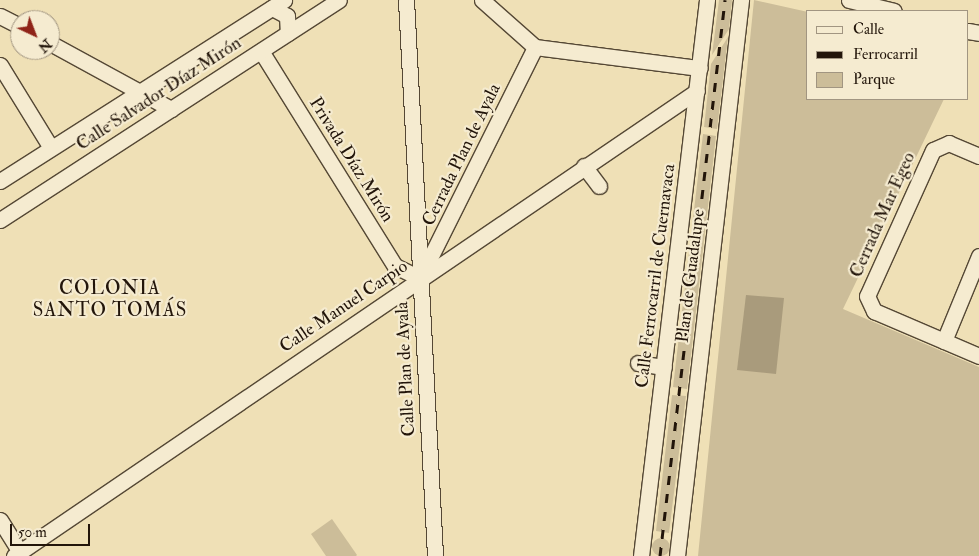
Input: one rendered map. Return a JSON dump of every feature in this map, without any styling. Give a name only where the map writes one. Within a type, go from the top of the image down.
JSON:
[{"type":"street","name":"Calle Salvador Díaz Mirón","points":[[0,220],[339,0]]},
{"type":"street","name":"Calle Plan de Ayala","points":[[406,0],[435,556]]},
{"type":"street","points":[[482,0],[535,47],[700,68]]},
{"type":"street","name":"Calle Ferrocarril de Cuernavaca","points":[[641,556],[707,0]]},
{"type":"street","name":"Plan de Guadalupe","points":[[677,556],[741,0]]},
{"type":"street","points":[[849,0],[890,10]]},
{"type":"street","name":"Calle Salvador Díaz Mirón","points":[[0,181],[278,4]]},
{"type":"street","points":[[278,4],[286,16],[288,33]]},
{"type":"street","points":[[60,47],[171,109]]},
{"type":"street","name":"Cerrada Plan de Ayala","points":[[420,278],[535,47]]},
{"type":"street","name":"Privada Díaz Mirón","points":[[261,50],[395,266],[420,278]]},
{"type":"street","points":[[0,65],[50,148]]},
{"type":"street","name":"Calle Manuel Carpio","points":[[17,554],[584,166],[697,91]]},
{"type":"street","name":"Cerrada Mar Egeo","points":[[944,341],[874,311],[867,296],[933,150],[949,143],[979,156]]},
{"type":"street","points":[[584,166],[599,186]]},
{"type":"street","points":[[979,256],[944,341],[979,356]]},
{"type":"street","points":[[638,363],[664,367]]},
{"type":"street","points":[[0,520],[17,554]]},
{"type":"green space","points":[[719,0],[732,0],[729,29],[712,55]]},
{"type":"green space","points":[[754,0],[806,12],[806,100],[944,100],[843,309],[979,367],[979,556],[698,556]]},
{"type":"green space","points":[[728,37],[717,129],[704,127],[711,64]]},
{"type":"green space","points":[[703,134],[716,136],[687,389],[673,387]]},
{"type":"green space","points":[[672,395],[686,396],[669,533],[656,531]]},
{"type":"green space","points":[[332,519],[356,556],[326,556],[311,534]]},
{"type":"green space","points":[[661,538],[667,541],[670,547],[667,553],[661,556],[655,553],[652,547],[655,541]]},
{"type":"shaded area","points":[[746,295],[784,298],[776,374],[737,370]]},
{"type":"railway","points":[[660,556],[725,0]]},
{"type":"district","name":"COLONIA SANTO TOMÁS","points":[[110,300]]}]
